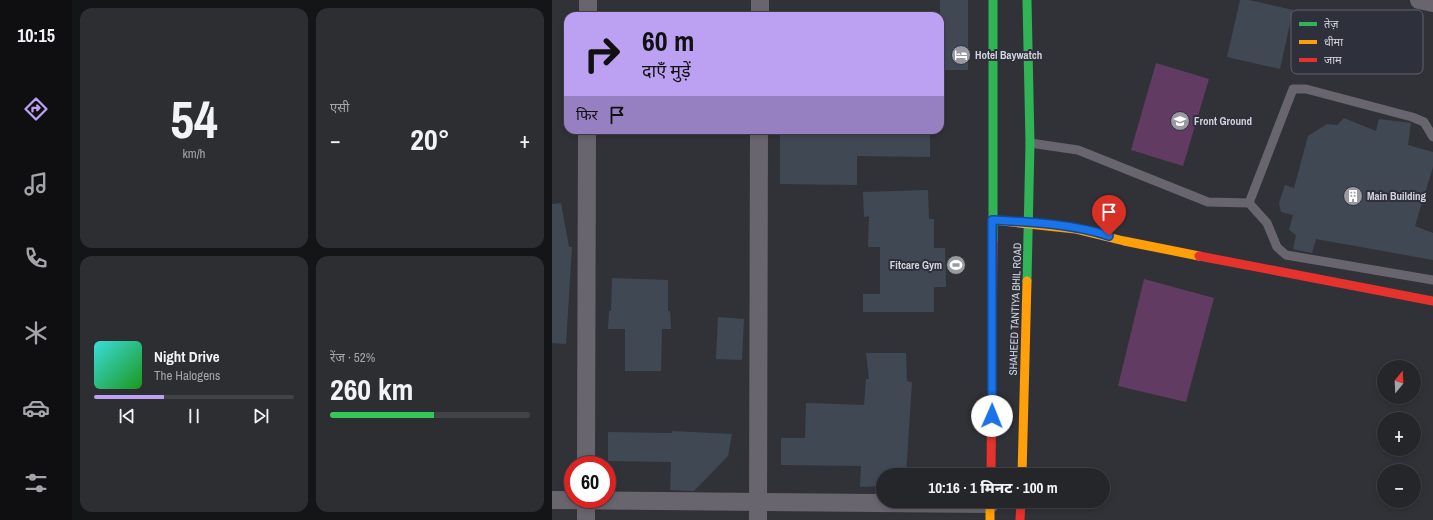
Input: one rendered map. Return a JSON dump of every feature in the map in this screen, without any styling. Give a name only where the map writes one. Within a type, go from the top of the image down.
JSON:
[{"type":"main road","name":"SHAHEED TANTIYA BHIL ROAD","points":[[991,468],[993,401],[992,0]]},
{"type":"main road","name":"SHAHEED TANTIYA BHIL ROAD","points":[[1022,468],[1030,143],[1027,0]]},
{"type":"main road","points":[[992,220],[1029,222],[1095,231],[1124,241],[1433,301]]},
{"type":"main road","points":[[1020,520],[1021,508]]},
{"type":"street","points":[[588,0],[588,12]]},
{"type":"street","points":[[760,0],[760,12]]},
{"type":"street","points":[[1419,0],[1433,3]]},
{"type":"street","points":[[586,456],[588,134]]},
{"type":"street","points":[[758,520],[759,134]]},
{"type":"street","points":[[552,500],[564,500]]},
{"type":"street","points":[[616,500],[876,505]]},
{"type":"street","points":[[586,508],[586,520]]},
{"type":"lane","points":[[1249,203],[1293,89],[1306,89],[1412,117],[1424,122],[1433,137]]},
{"type":"lane","points":[[1030,143],[1078,150],[1208,202],[1249,203],[1267,223],[1277,247],[1286,255],[1433,280]]},
{"type":"shaded area","points":[[1156,63],[1209,79],[1183,166],[1131,150]]},
{"type":"shaded area","points":[[1144,279],[1214,298],[1186,402],[1118,386]]},
{"type":"building","points":[[940,0],[968,0],[968,70],[944,70],[944,12],[940,12]]},
{"type":"building","points":[[1240,0],[1249,0],[1293,10],[1291,10],[1291,19],[1280,69],[1227,57]]},
{"type":"building","name":"Main Building","points":[[1344,118],[1376,131],[1379,119],[1411,123],[1408,145],[1433,152],[1433,167],[1415,226],[1433,233],[1433,260],[1316,239],[1312,253],[1293,249],[1296,235],[1289,230],[1293,215],[1281,212],[1279,203],[1285,185],[1294,188],[1308,136],[1327,124],[1337,125]]},
{"type":"building","points":[[780,134],[930,134],[930,157],[857,156],[857,185],[780,184]]},
{"type":"building","points":[[928,190],[929,219],[934,219],[934,248],[945,248],[946,287],[934,287],[934,312],[863,312],[863,294],[880,294],[880,247],[868,247],[869,216],[864,217],[863,192]]},
{"type":"building","points":[[561,203],[569,247],[572,247],[566,344],[552,343],[552,204]]},
{"type":"building","points":[[612,278],[668,280],[668,311],[670,311],[671,329],[662,329],[661,371],[625,371],[625,329],[608,329],[609,311],[611,311]]},
{"type":"building","points":[[718,317],[744,319],[742,360],[716,359]]},
{"type":"building","points":[[866,353],[906,353],[907,381],[912,382],[906,468],[876,468],[876,486],[860,487],[861,466],[781,465],[781,438],[805,438],[806,403],[864,405],[866,379],[869,379]]},
{"type":"building","points":[[672,431],[732,434],[728,456],[694,491],[670,490],[671,462],[616,461],[616,456],[608,456],[608,432],[672,433]]},
{"type":"traffic: fast","points":[[993,0],[993,241]]},
{"type":"traffic: fast","points":[[1027,0],[1030,143],[1027,281]]},
{"type":"traffic: slow","points":[[992,220],[1075,229],[1124,241],[1199,256]]},
{"type":"traffic: slow","points":[[1022,468],[1027,281]]},
{"type":"traffic: slow","points":[[990,508],[990,520]]},
{"type":"traffic: jam","points":[[991,468],[993,241]]},
{"type":"traffic: jam","points":[[1199,256],[1433,301]]},
{"type":"traffic: jam","points":[[1020,520],[1021,508]]},
{"type":"place","name":"Hotel Baywatch","points":[[961,55]]},
{"type":"place","name":"Front Ground","points":[[1180,121]]},
{"type":"place","name":"Main Building","points":[[1353,196]]},
{"type":"place","name":"Fitcare Gym","points":[[956,265]]},
{"type":"route","points":[[992,416],[992,220],[1029,222],[1095,231],[1109,236]]}]
